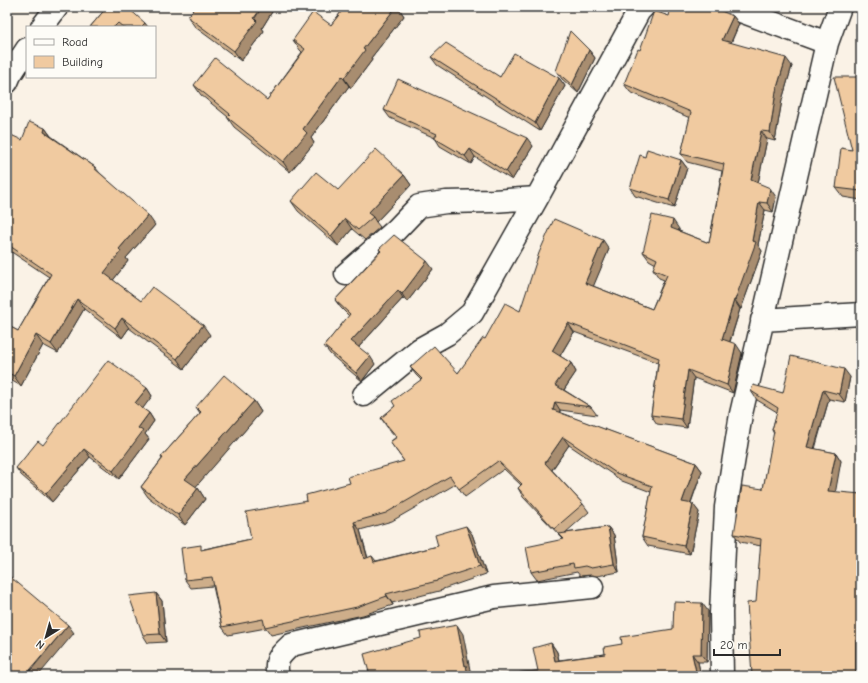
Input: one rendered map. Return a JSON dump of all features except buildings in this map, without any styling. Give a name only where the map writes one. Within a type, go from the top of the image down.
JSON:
[{"type":"street","points":[[43,26],[56,7]]},
{"type":"street","points":[[364,395],[420,349],[447,334],[472,313],[537,198],[639,10],[643,7]]},
{"type":"street","points":[[730,7],[827,42]]},
{"type":"street","points":[[722,676],[721,613],[726,507],[740,414],[827,42],[840,7]]},
{"type":"street","points":[[7,82],[10,74],[26,50]]},
{"type":"street","points":[[346,274],[396,230],[418,206],[446,202],[537,198]]},
{"type":"street","points":[[762,320],[861,314]]},
{"type":"street","points":[[278,676],[275,667],[280,655],[291,645],[494,597],[592,587]]}]
